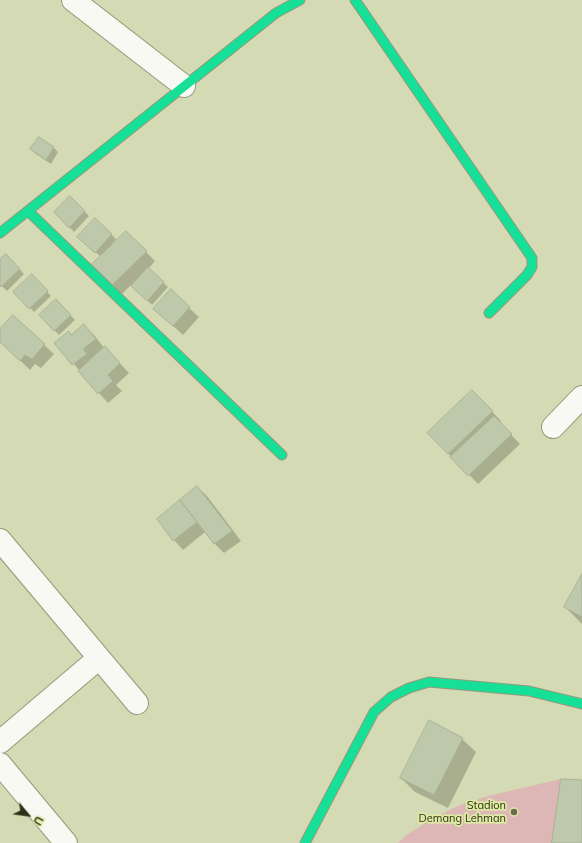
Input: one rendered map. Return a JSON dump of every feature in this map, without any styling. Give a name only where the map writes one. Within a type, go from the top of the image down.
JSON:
[{"type":"street","points":[[73,0],[184,86]]},
{"type":"street","points":[[0,233],[276,13],[300,0]]},
{"type":"street","points":[[355,0],[532,258],[532,267],[527,275],[489,313]]},
{"type":"street","points":[[28,211],[282,455]]},
{"type":"street","points":[[553,427],[582,396]]},
{"type":"street","points":[[4,552],[99,658],[137,703]]},
{"type":"street","points":[[0,742],[99,658]]},
{"type":"street","points":[[305,843],[374,712],[391,697],[409,688],[429,682],[529,691],[582,704]]},
{"type":"street","points":[[0,764],[66,843]]},
{"type":"shaded area","name":"Stadion Demang Lehman","points":[[561,779],[582,780],[582,843],[398,843],[408,834],[433,818],[460,805],[488,796]]},
{"type":"building","points":[[39,137],[54,147],[46,160],[30,149]]},
{"type":"building","points":[[70,196],[85,211],[69,228],[54,212]]},
{"type":"building","points":[[95,218],[112,234],[95,253],[77,237]]},
{"type":"building","points":[[126,231],[147,251],[109,288],[89,267]]},
{"type":"building","points":[[6,254],[20,269],[1,287],[0,259]]},
{"type":"building","points":[[148,267],[164,282],[147,301],[131,286]]},
{"type":"building","points":[[32,274],[48,291],[29,309],[13,292]]},
{"type":"building","points":[[171,289],[190,307],[173,326],[153,309]]},
{"type":"building","points":[[56,299],[71,315],[54,331],[39,315]]},
{"type":"building","points":[[13,315],[45,344],[32,359],[25,355],[20,361],[0,342],[0,329]]},
{"type":"building","points":[[84,324],[96,339],[83,349],[87,354],[72,365],[54,343],[69,331],[71,335]]},
{"type":"building","points":[[105,346],[120,363],[108,375],[113,381],[98,394],[78,371]]},
{"type":"building","points":[[472,390],[493,411],[448,454],[427,433]]},
{"type":"building","points":[[494,416],[512,434],[468,476],[450,457]]},
{"type":"building","points":[[197,486],[232,531],[214,544],[180,500]]},
{"type":"building","points":[[180,500],[197,522],[173,541],[157,519]]},
{"type":"building","points":[[582,574],[582,617],[564,607]]},
{"type":"building","points":[[429,720],[463,738],[434,795],[400,778]]},
{"type":"building","points":[[561,779],[582,780],[582,843],[552,843]]},
{"type":"traffic: fast","points":[[0,233],[276,13],[300,0]]},
{"type":"traffic: fast","points":[[355,0],[532,258],[532,267],[527,275],[489,313]]},
{"type":"traffic: fast","points":[[28,211],[282,455]]},
{"type":"traffic: fast","points":[[305,843],[374,712],[391,697],[409,688],[429,682],[529,691],[582,704]]},
{"type":"place","name":"Stadion Demang Lehman","points":[[514,812]]}]
